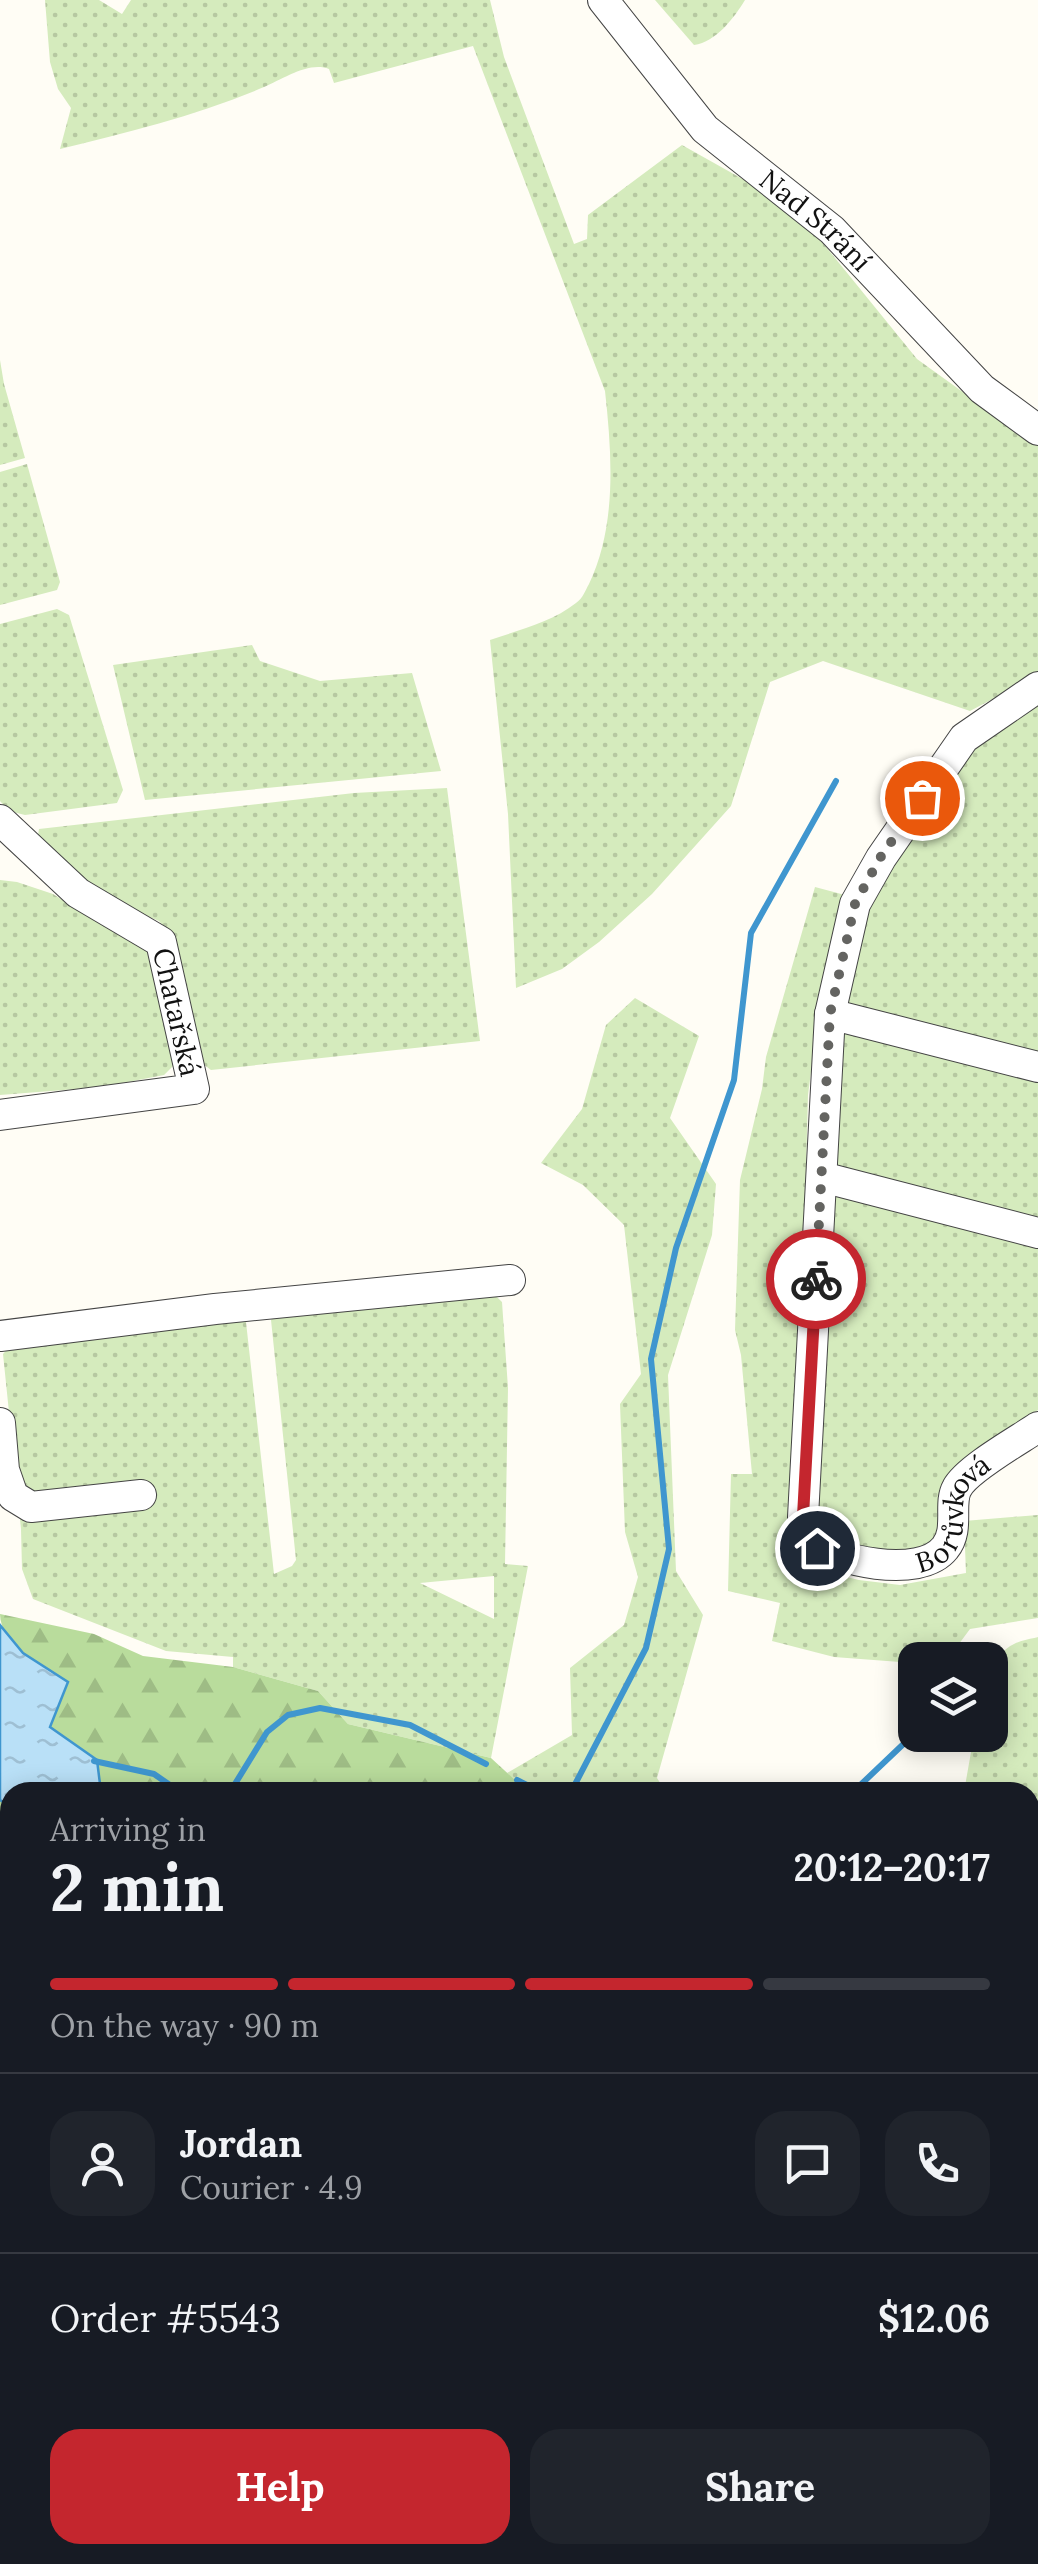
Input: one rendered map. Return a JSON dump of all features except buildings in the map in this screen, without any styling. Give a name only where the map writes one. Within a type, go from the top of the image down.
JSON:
[{"type":"street","name":"Nad Strání","points":[[602,0],[705,130],[832,230],[982,389],[1038,430]]},
{"type":"street","name":"Borůvková","points":[[1038,687],[964,738],[880,858],[855,904],[830,1014],[803,1516],[807,1539],[817,1548],[856,1560],[895,1566],[930,1560],[946,1548],[954,1527],[956,1489],[970,1473],[1038,1427]]},
{"type":"street","name":"Chatařská","points":[[0,820],[78,893],[160,942],[194,1089],[0,1115]]},
{"type":"street","points":[[830,1014],[1038,1066]]},
{"type":"street","points":[[822,1177],[1038,1233]]},
{"type":"street","points":[[0,1336],[215,1309],[510,1280]]},
{"type":"street","points":[[0,1423],[4,1470],[13,1496],[31,1506],[140,1495]]},
{"type":"green space","points":[[45,0],[99,0],[122,14],[131,0],[490,0],[504,57],[574,244],[587,239],[588,215],[682,145],[755,186],[809,226],[917,359],[1038,442],[1038,675],[970,711],[823,661],[770,682],[731,806],[652,894],[599,942],[562,969],[516,988],[508,814],[490,640],[557,615],[584,594],[598,561],[608,514],[609,440],[605,391],[473,46],[334,83],[329,69],[313,67],[189,114],[60,149],[71,108],[58,89],[50,62]]},
{"type":"green space","points":[[655,0],[745,0],[717,34],[694,45]]},
{"type":"green space","points":[[0,360],[25,458],[0,465]]},
{"type":"green space","points":[[27,464],[60,582],[57,590],[0,605],[0,472]]},
{"type":"green space","points":[[57,609],[69,615],[123,790],[117,803],[25,815],[9,811],[0,801],[0,624]]},
{"type":"green space","points":[[252,645],[260,661],[320,681],[412,673],[441,771],[145,800],[113,665]]},
{"type":"green space","points":[[1038,699],[1038,1410],[977,1450],[946,1479],[940,1524],[933,1538],[922,1547],[907,1551],[871,1548],[824,1535],[817,1516],[844,1015],[868,909],[892,866],[976,746]]},
{"type":"green space","points":[[447,788],[480,1041],[211,1070],[199,1061],[173,937],[159,921],[101,897],[37,841],[39,829],[354,793]]},
{"type":"green space","points":[[0,880],[53,894],[96,921],[140,940],[151,952],[173,1066],[164,1075],[102,1087],[0,1095]]},
{"type":"green space","points":[[815,887],[845,895],[821,992],[808,1095],[792,1512],[780,1561],[859,1580],[900,1585],[966,1573],[964,1521],[1038,1515],[1038,1618],[970,1629],[960,1642],[898,1642],[898,1662],[834,1657],[772,1641],[780,1603],[728,1591],[731,1474],[752,1474],[741,1355],[735,1330],[740,1180],[766,1057]]},
{"type":"green space","points":[[635,998],[699,1036],[670,1118],[716,1184],[712,1235],[668,1375],[676,1571],[703,1615],[657,1778],[660,1782],[517,1782],[507,1773],[572,1735],[570,1668],[624,1625],[638,1577],[625,1532],[620,1404],[641,1374],[624,1225],[583,1185],[541,1163],[582,1109],[606,1025]]},
{"type":"green space","points":[[495,1295],[502,1302],[508,1388],[505,1564],[528,1566],[491,1758],[348,1724],[318,1691],[233,1667],[233,1657],[166,1651],[33,1599],[22,1569],[3,1354],[12,1344],[235,1317],[246,1322],[274,1574],[296,1560],[271,1320],[276,1314]],"holes":[[[494,1576],[494,1619],[420,1583]]]},
{"type":"green space","points":[[0,1614],[94,1634],[143,1656],[233,1667],[318,1691],[348,1724],[491,1758],[517,1782],[100,1782],[97,1760],[50,1727],[68,1682],[15,1645]]},
{"type":"green space","points":[[1038,1637],[1038,1782],[966,1782],[971,1752],[1008,1752],[1008,1648]]},
{"type":"water","points":[[0,1625],[23,1653],[68,1682],[50,1727],[97,1760],[100,1782],[0,1782]]},
{"type":"waterway","points":[[576,1782],[646,1648],[669,1549],[651,1359],[676,1248],[734,1080],[751,933],[836,781]]},
{"type":"waterway","points":[[236,1782],[267,1732],[288,1715],[320,1708],[410,1725],[486,1764]]},
{"type":"waterway","points":[[864,1782],[898,1749]]},
{"type":"waterway","points":[[94,1761],[154,1774],[166,1782]]},
{"type":"waterway","points":[[517,1780],[521,1782]]},
{"type":"way so far","points":[[816,1279],[830,1014],[855,904],[880,858],[922,798]]},
{"type":"route","points":[[816,1279],[803,1516],[807,1539],[817,1548]]}]
